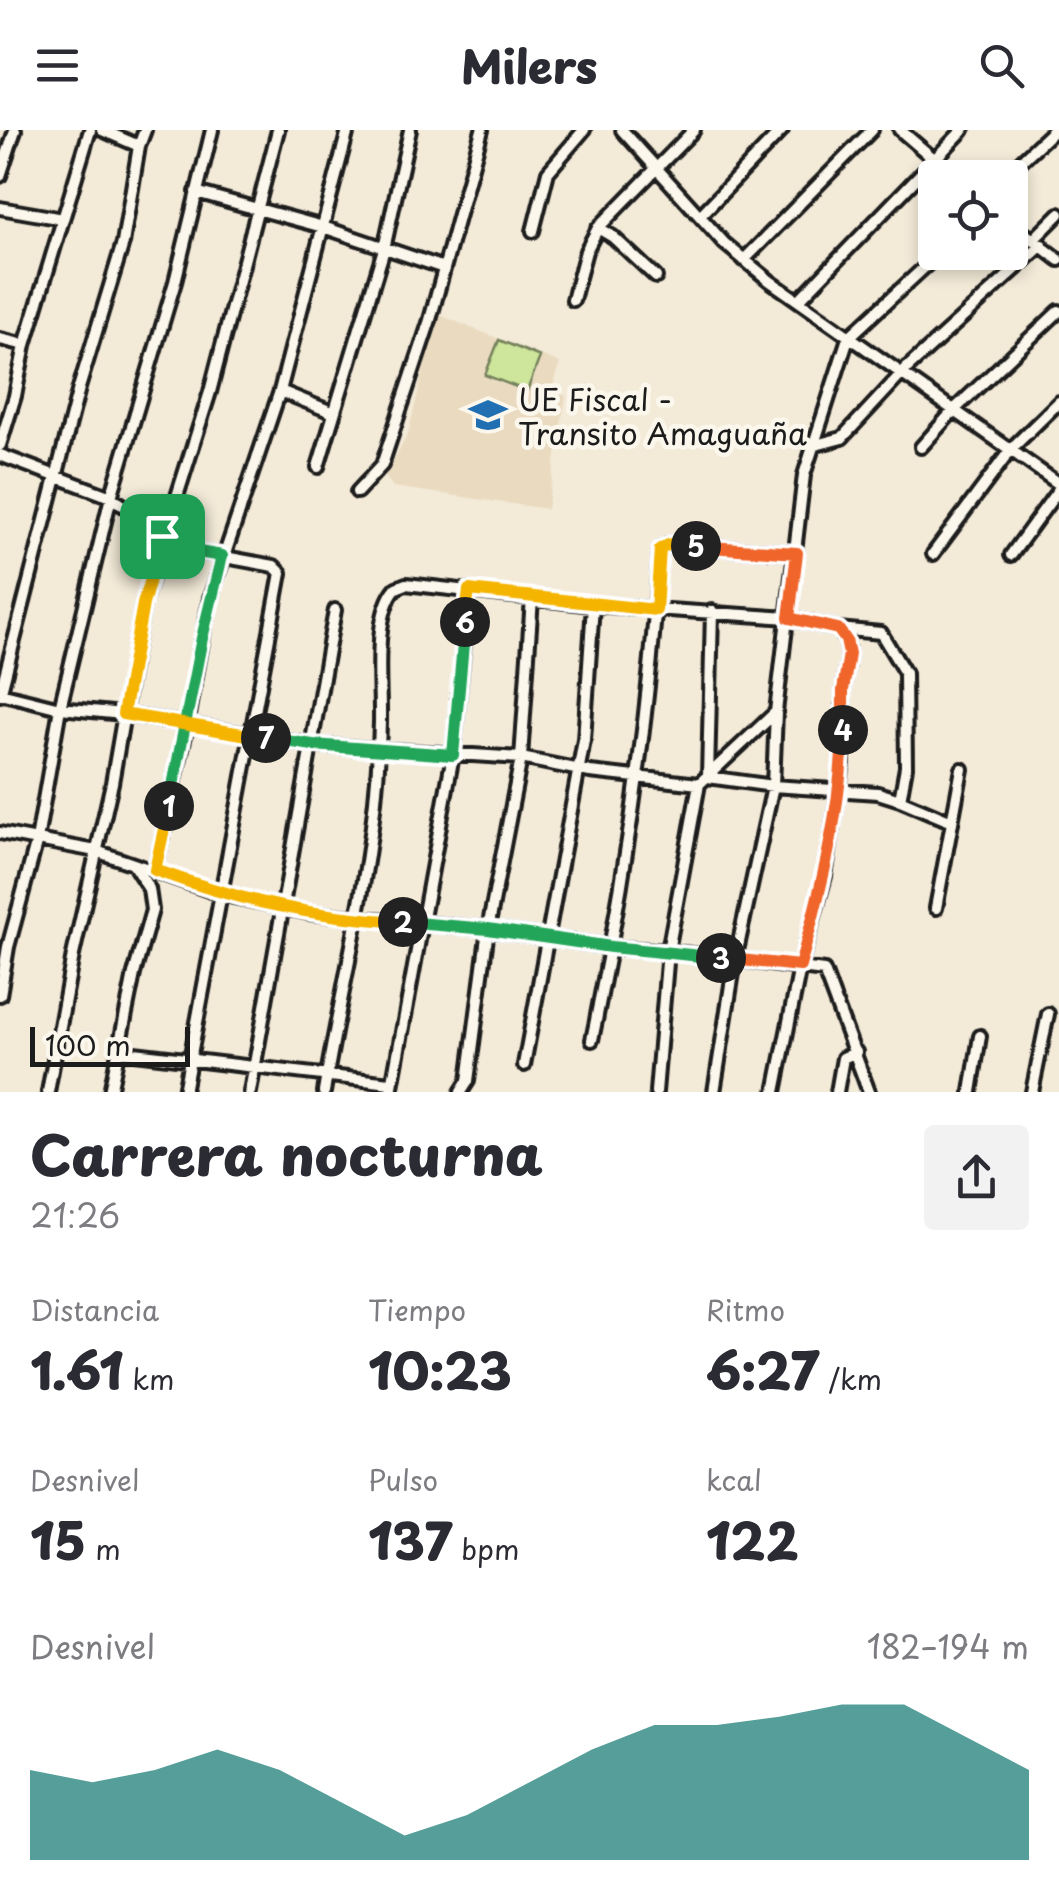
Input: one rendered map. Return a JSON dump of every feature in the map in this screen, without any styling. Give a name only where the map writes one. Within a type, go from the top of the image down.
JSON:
[{"type":"street","points":[[0,176],[15,130]]},
{"type":"street","points":[[0,444],[25,345],[90,130]]},
{"type":"street","points":[[102,130],[139,146]]},
{"type":"street","points":[[145,130],[123,243],[79,388],[0,694],[60,708],[123,714],[313,745],[521,758],[640,778],[878,792],[952,822]]},
{"type":"street","points":[[0,995],[8,948],[37,840],[60,708],[111,498],[175,282],[212,130]]},
{"type":"street","points":[[48,1092],[112,782],[143,604],[210,392],[278,130]]},
{"type":"street","points":[[155,870],[187,726],[204,624],[222,556],[280,391],[348,130]]},
{"type":"street","points":[[318,467],[384,249],[410,130]]},
{"type":"street","points":[[357,492],[382,465],[444,268],[482,130]]},
{"type":"street","points":[[534,231],[548,172],[584,130]]},
{"type":"street","points":[[622,130],[744,260],[848,338],[1012,448],[1059,486],[1011,555]]},
{"type":"street","points":[[573,300],[586,251],[598,228],[694,130]]},
{"type":"street","points":[[700,216],[782,130]]},
{"type":"street","points":[[744,260],[872,130]]},
{"type":"street","points":[[900,130],[934,158]]},
{"type":"street","points":[[800,300],[963,130]]},
{"type":"street","points":[[1022,160],[1054,130]]},
{"type":"street","points":[[196,192],[324,227],[444,268]]},
{"type":"street","points":[[0,208],[63,219]]},
{"type":"street","points":[[812,446],[842,438],[903,372],[1038,242],[1059,214]]},
{"type":"street","points":[[598,228],[656,277]]},
{"type":"street","points":[[1028,235],[1059,260]]},
{"type":"street","points":[[714,1092],[735,960],[773,786],[776,712],[804,475],[848,338],[921,270]]},
{"type":"street","points":[[921,447],[1059,312]]},
{"type":"street","points":[[0,339],[25,345]]},
{"type":"street","points":[[280,391],[334,413]]},
{"type":"street","points":[[933,554],[1012,448],[1059,402]]},
{"type":"street","points":[[0,455],[111,498],[187,550],[274,566],[281,572],[184,1092]]},
{"type":"street","points":[[592,1040],[640,778],[660,549],[663,545],[797,553]]},
{"type":"street","points":[[324,1092],[371,843],[380,751],[384,612],[391,594],[406,584],[593,605],[789,618],[838,629],[882,633],[905,672],[906,767],[900,800]]},
{"type":"street","points":[[117,1051],[391,1088],[453,755],[469,590]]},
{"type":"street","points":[[461,1092],[470,1068],[488,929],[521,758],[532,598]]},
{"type":"street","points":[[524,1065],[584,740],[593,605]]},
{"type":"street","points":[[250,1092],[335,610]]},
{"type":"street","points":[[656,1092],[668,951],[704,781],[712,611]]},
{"type":"street","points":[[775,1092],[800,966],[824,876],[842,762],[843,690],[849,654],[838,629]]},
{"type":"street","points":[[704,781],[776,712]]},
{"type":"street","points":[[936,908],[962,768]]},
{"type":"street","points":[[0,833],[96,851],[220,894],[282,908],[359,920],[488,929],[824,971],[869,1092]]},
{"type":"street","points":[[110,1092],[152,910],[149,889],[133,863]]},
{"type":"street","points":[[1032,1092],[1048,1014]]},
{"type":"street","points":[[970,1092],[980,1036]]},
{"type":"street","points":[[837,1092],[843,1058],[856,1052]]},
{"type":"shaded area","name":"UE Fiscal - Transito Amaguaña","points":[[437,314],[560,363],[552,391],[566,396],[547,509],[393,487],[385,476],[408,434]]},
{"type":"green space","points":[[499,340],[540,357],[527,391],[485,375]]},
{"type":"place","name":"UE Fiscal - Transito Amaguaña","points":[[488,415]]},
{"type":"route","points":[[162,536],[143,604],[123,714],[187,726],[313,745],[453,755],[469,590],[656,610],[663,545],[797,553],[789,618],[838,629],[849,654],[843,690],[842,762],[824,876],[800,966],[611,947],[488,929],[309,913],[220,894],[155,870],[187,726],[210,598],[222,556],[187,550],[162,536]]}]
